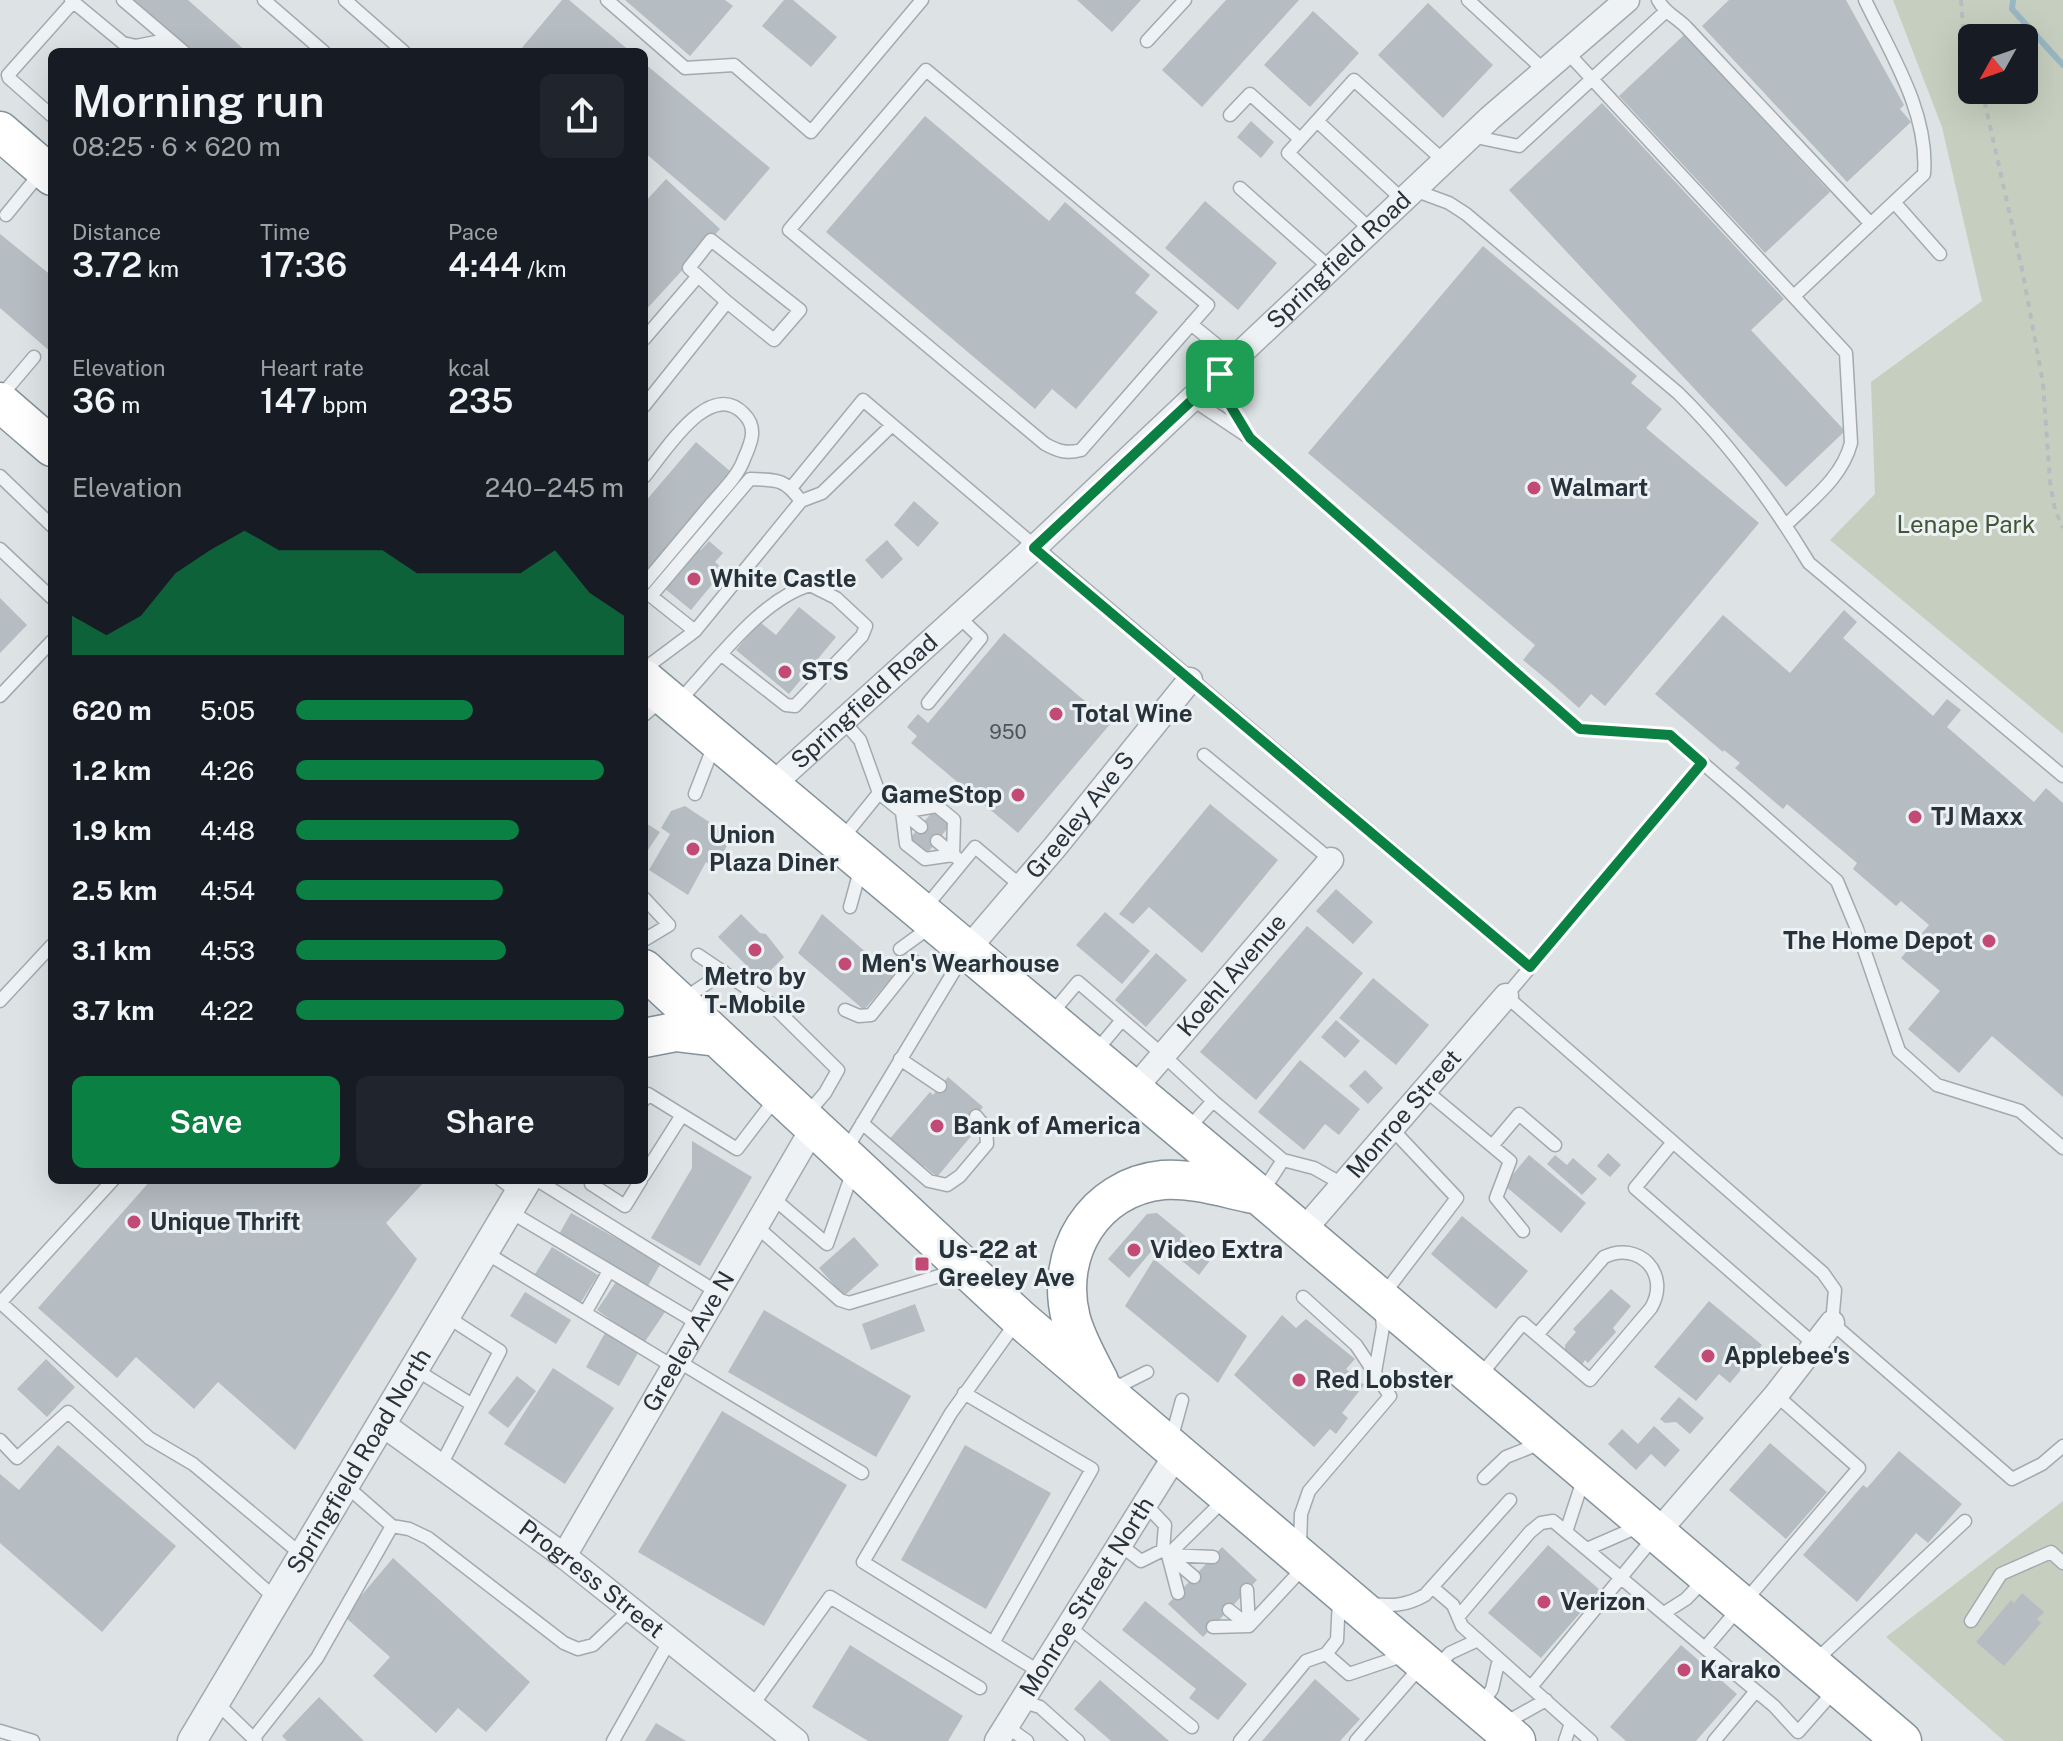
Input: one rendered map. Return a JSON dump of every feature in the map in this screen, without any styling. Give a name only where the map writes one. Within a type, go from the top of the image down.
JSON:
[{"type":"highway","points":[[0,131],[48,167]]},
{"type":"highway","points":[[0,400],[48,442]]},
{"type":"highway","points":[[654,693],[716,740],[1134,1089],[1902,1741]]},
{"type":"highway","points":[[648,973],[1019,1318],[1497,1725]]},
{"type":"highway","points":[[648,1037],[675,1032],[717,1037]]},
{"type":"highway","points":[[1105,1393],[1076,1332],[1068,1303],[1069,1261],[1086,1224],[1112,1199],[1137,1185],[1151,1182],[1180,1180],[1260,1196]]},
{"type":"street","name":"Springfield Road","points":[[771,786],[1034,548],[1471,136],[1627,0]]},
{"type":"street","name":"Greeley Ave S","points":[[967,950],[1190,680]]},
{"type":"street","name":"Koehl Avenue","points":[[1134,1089],[1331,860]]},
{"type":"street","name":"Monroe Street","points":[[1302,1232],[1506,996]]},
{"type":"street","name":"Greeley Ave N","points":[[564,1556],[773,1198],[798,1114]]},
{"type":"street","name":"Springfield Road North","points":[[192,1741],[518,1189]]},
{"type":"street","points":[[1652,1528],[1776,1395],[1832,1323]]},
{"type":"street","name":"Progress Street","points":[[381,1423],[564,1556],[796,1741]]},
{"type":"street","name":"Monroe Street North","points":[[1001,1734],[1144,1503],[1173,1450]]},
{"type":"lane","points":[[123,0],[179,48]]},
{"type":"lane","points":[[264,0],[319,48]]},
{"type":"lane","points":[[345,0],[399,48]]},
{"type":"lane","points":[[607,0],[685,68],[734,65],[811,132],[922,0]]},
{"type":"lane","points":[[1147,41],[1185,0]]},
{"type":"lane","points":[[1468,0],[1545,71]]},
{"type":"lane","points":[[1794,296],[1924,174],[1926,152],[1912,101],[1865,0]]},
{"type":"lane","points":[[48,112],[8,75],[72,1],[131,48]]},
{"type":"lane","points":[[1471,136],[1519,146],[1661,6],[1686,27],[1871,224]]},
{"type":"lane","points":[[136,48],[156,42],[163,48]]},
{"type":"lane","points":[[1567,52],[1846,353],[1851,443],[1841,469],[1786,525]]},
{"type":"lane","points":[[926,70],[1208,305],[1191,324],[1081,450],[1069,453],[1057,451],[789,230],[926,70]]},
{"type":"lane","points":[[1371,230],[1288,153],[1354,80],[1444,161]]},
{"type":"lane","points":[[1230,115],[1250,94],[1300,139]]},
{"type":"lane","points":[[1317,121],[1408,195],[1449,203],[1466,214],[1678,393],[1709,423],[1786,525],[1809,563],[2063,776]]},
{"type":"lane","points":[[6,215],[48,169]]},
{"type":"lane","points":[[1240,188],[1330,268]]},
{"type":"lane","points":[[1894,202],[1940,254]]},
{"type":"lane","points":[[711,240],[800,310],[774,340],[698,276],[689,268],[711,240]]},
{"type":"lane","points":[[648,334],[698,276]]},
{"type":"lane","points":[[648,401],[727,302]]},
{"type":"lane","points":[[1191,324],[1227,367],[1227,400],[1250,438]]},
{"type":"lane","points":[[0,400],[34,357]]},
{"type":"lane","points":[[791,488],[863,400],[1530,967]]},
{"type":"lane","points":[[1193,400],[1250,438],[1580,729],[1670,735],[1837,881],[1899,1051],[1937,1085],[2020,1111],[2063,1148]]},
{"type":"lane","points":[[648,472],[703,409],[724,402],[739,409],[751,421],[750,443],[737,473],[648,579]]},
{"type":"lane","points":[[654,693],[695,631],[801,501],[822,493],[891,426]]},
{"type":"lane","points":[[0,476],[48,522]]},
{"type":"lane","points":[[695,631],[651,596],[750,479],[781,480],[801,501]]},
{"type":"lane","points":[[0,549],[48,594]]},
{"type":"lane","points":[[654,693],[722,655],[761,614],[798,589],[810,585],[836,598],[866,626],[862,636],[795,706],[786,705],[722,655]]},
{"type":"lane","points":[[928,703],[981,638],[958,616]]},
{"type":"lane","points":[[0,696],[48,645]]},
{"type":"lane","points":[[843,721],[860,740],[879,793],[921,827]]},
{"type":"lane","points":[[695,794],[716,740]]},
{"type":"lane","points":[[1204,755],[1331,860]]},
{"type":"lane","points":[[1702,763],[1506,996],[1823,1273],[1835,1290],[1832,1323],[2012,1479],[2042,1464],[2063,1446]]},
{"type":"lane","points":[[850,907],[851,852],[879,793]]},
{"type":"lane","points":[[902,812],[937,806],[954,820],[958,859]]},
{"type":"lane","points":[[902,812],[906,844],[925,859],[958,859]]},
{"type":"lane","points":[[937,841],[958,859]]},
{"type":"lane","points":[[900,949],[928,918],[958,859],[975,847],[1021,886]]},
{"type":"lane","points":[[648,902],[669,925],[648,938]]},
{"type":"lane","points":[[0,1001],[48,949]]},
{"type":"lane","points":[[773,1198],[827,1244],[848,1162],[862,1123],[967,950]]},
{"type":"lane","points":[[648,1094],[737,1149],[798,1114],[825,1093],[838,1070],[772,1005],[698,955]]},
{"type":"lane","points":[[845,1010],[859,1016],[871,1015],[914,961]]},
{"type":"lane","points":[[679,1001],[724,972]]},
{"type":"lane","points":[[1048,1018],[1078,982],[1283,1160],[1314,1168],[1344,1185]]},
{"type":"lane","points":[[1092,1055],[1122,1020]]},
{"type":"lane","points":[[900,1059],[940,1086]]},
{"type":"lane","points":[[1425,1090],[1510,1161],[1496,1198],[1523,1231]]},
{"type":"lane","points":[[1185,1132],[1213,1101]]},
{"type":"lane","points":[[1492,1146],[1519,1114],[1555,1145]]},
{"type":"lane","points":[[648,1169],[682,1115]]},
{"type":"lane","points":[[862,1123],[924,1176],[940,1185],[947,1185],[960,1176],[987,1144],[986,1128],[976,1116]]},
{"type":"lane","points":[[1375,1372],[1382,1336],[1380,1299],[1457,1198],[1392,1129]]},
{"type":"lane","points":[[1673,1142],[1635,1188],[1814,1344]]},
{"type":"lane","points":[[1260,1196],[1283,1160]]},
{"type":"lane","points":[[109,1184],[0,1303],[149,1438],[193,1464],[302,1555]]},
{"type":"lane","points":[[591,1184],[625,1206],[638,1184]]},
{"type":"lane","points":[[518,1189],[609,1271],[699,1324]]},
{"type":"lane","points":[[518,1189],[717,1292]]},
{"type":"lane","points":[[756,1226],[840,1300],[849,1303],[963,1268]]},
{"type":"lane","points":[[483,1251],[862,1473]]},
{"type":"lane","points":[[1477,1380],[1523,1323],[1537,1335],[1590,1380],[1651,1308],[1659,1295],[1658,1277],[1633,1252],[1617,1251],[1604,1257],[1537,1335]]},
{"type":"lane","points":[[585,1313],[609,1271]]},
{"type":"lane","points":[[1213,1627],[1249,1626],[1304,1561],[1301,1514],[1305,1497],[1390,1396],[1348,1336],[1303,1297]]},
{"type":"lane","points":[[441,1465],[500,1351],[445,1315]]},
{"type":"lane","points":[[1019,1318],[964,1393],[863,1562],[1040,1672]]},
{"type":"lane","points":[[413,1368],[471,1404]]},
{"type":"lane","points":[[1105,1393],[1147,1372]]},
{"type":"lane","points":[[964,1393],[1092,1469],[993,1643]]},
{"type":"lane","points":[[1705,1648],[1859,1468],[1776,1395]]},
{"type":"lane","points":[[1173,1450],[1182,1400]]},
{"type":"lane","points":[[0,1440],[17,1458],[68,1412],[276,1599]]},
{"type":"lane","points":[[1484,1478],[1506,1457],[1548,1441]]},
{"type":"lane","points":[[1566,1532],[1585,1472]]},
{"type":"lane","points":[[344,1484],[392,1526],[409,1529],[428,1538],[564,1643],[578,1649],[593,1645],[631,1609]]},
{"type":"lane","points":[[1165,1553],[1227,1496]]},
{"type":"lane","points":[[1240,1741],[1306,1661],[1326,1654],[1337,1640],[1346,1597],[1401,1605],[1411,1603],[1432,1587],[1510,1500]]},
{"type":"lane","points":[[1144,1503],[1165,1525],[1165,1553],[1178,1593]]},
{"type":"lane","points":[[1458,1617],[1530,1532],[1541,1523],[1553,1521],[1756,1691],[1798,1732],[1825,1675],[1965,1521]]},
{"type":"lane","points":[[216,1702],[255,1740],[317,1658],[392,1526]]},
{"type":"lane","points":[[1587,1549],[1652,1528]]},
{"type":"lane","points":[[1531,1687],[1622,1578],[1652,1528]]},
{"type":"lane","points":[[1119,1544],[1141,1561],[1165,1553],[1213,1557]]},
{"type":"lane","points":[[1971,1621],[2001,1574],[2051,1552],[2063,1563]]},
{"type":"lane","points":[[1165,1553],[1194,1577]]},
{"type":"lane","points":[[1664,1613],[1686,1599],[1708,1576]]},
{"type":"lane","points":[[1432,1587],[1453,1605],[1462,1626],[1591,1741]]},
{"type":"lane","points":[[1247,1590],[1249,1626]]},
{"type":"lane","points":[[752,1706],[830,1597],[980,1688]]},
{"type":"lane","points":[[1229,1610],[1249,1626]]},
{"type":"lane","points":[[1068,1626],[1192,1727]]},
{"type":"lane","points":[[613,1741],[670,1640]]},
{"type":"lane","points":[[1326,1654],[1349,1674],[1423,1663],[1478,1640]]},
{"type":"lane","points":[[1499,1659],[1492,1689],[1497,1725],[1546,1700]]},
{"type":"lane","points":[[1356,1741],[1423,1663]]},
{"type":"lane","points":[[1714,1741],[1756,1691]]},
{"type":"lane","points":[[1021,1701],[1040,1707],[1078,1741]]},
{"type":"lane","points":[[1565,1741],[1571,1723]]},
{"type":"lane","points":[[0,1731],[33,1741]]},
{"type":"lane","points":[[1001,1734],[1027,1741]]},
{"type":"path","points":[[1961,0],[1963,24]]},
{"type":"path","points":[[1985,104],[2022,269],[2043,383],[2050,482],[2055,510],[2063,528]]},
{"type":"green space","name":"Lenape Park","points":[[1893,0],[2063,0],[2063,734],[1830,540],[1875,494],[1871,382],[1982,301],[1942,127]]},
{"type":"green space","points":[[2063,1501],[2063,1741],[2004,1741],[1886,1637]]},
{"type":"building","points":[[133,0],[188,0],[242,48],[187,48]]},
{"type":"building","points":[[562,0],[569,0],[626,48],[522,48]]},
{"type":"building","points":[[625,0],[725,0],[733,6],[690,56]]},
{"type":"building","points":[[784,0],[793,0],[837,37],[811,67],[762,26]]},
{"type":"building","points":[[1077,0],[1141,0],[1112,32]]},
{"type":"building","points":[[1226,0],[1299,0],[1202,107],[1162,70]]},
{"type":"building","points":[[1729,0],[1846,0],[1904,105],[1900,109],[1911,122],[1847,182],[1702,26]]},
{"type":"building","points":[[1428,3],[1493,65],[1443,118],[1378,55]]},
{"type":"building","points":[[1313,11],[1359,53],[1310,107],[1264,65]]},
{"type":"building","points":[[1684,35],[1830,192],[1765,253],[1619,96]]},
{"type":"building","points":[[648,66],[770,168],[725,221],[648,155]]},
{"type":"building","points":[[1602,103],[1784,299],[1751,330],[1845,431],[1786,487],[1509,190]]},
{"type":"building","points":[[925,116],[1049,221],[1065,202],[1150,275],[1135,293],[1158,312],[1076,409],[1052,389],[1035,409],[826,232]]},
{"type":"building","points":[[1251,121],[1274,142],[1261,158],[1237,137]]},
{"type":"building","points":[[666,179],[720,229],[648,308],[648,199]]},
{"type":"building","points":[[1205,201],[1277,263],[1238,310],[1165,248]]},
{"type":"building","points":[[0,234],[48,273],[48,350],[0,308]]},
{"type":"building","name":"Walmart","points":[[1483,246],[1637,376],[1631,383],[1662,409],[1646,428],[1759,523],[1605,706],[1591,694],[1579,708],[1523,660],[1535,645],[1308,453]]},
{"type":"building","points":[[696,442],[731,472],[648,569],[648,498]]},
{"type":"building","points":[[914,501],[939,523],[918,547],[894,525]]},
{"type":"building","points":[[887,540],[903,559],[882,579],[865,560]]},
{"type":"building","name":"White Castle","points":[[709,541],[723,553],[715,562],[724,570],[691,610],[664,588],[698,547],[701,550]]},
{"type":"building","points":[[0,598],[27,625],[0,653]]},
{"type":"building","name":"STS","points":[[799,607],[836,637],[789,694],[736,650],[760,622],[776,635]]},
{"type":"building","points":[[1844,610],[1857,622],[1843,638],[1933,716],[1947,699],[1961,710],[1947,727],[2034,802],[2046,788],[2063,803],[2063,1097],[1992,1036],[1959,1073],[1908,1029],[1940,991],[1901,958],[1929,925],[1901,901],[1896,906],[1853,869],[1857,863],[1787,804],[1783,809],[1735,768],[1740,763],[1655,694],[1723,615],[1790,673]]},
{"type":"building","points":[[1004,633],[1111,723],[1018,833],[911,743],[917,736],[907,727],[918,714],[928,723]]},
{"type":"building","points":[[1210,804],[1278,860],[1202,953],[1149,907],[1133,924],[1119,914]]},
{"type":"building","name":"Union Plaza Diner","points":[[685,806],[732,837],[714,868],[706,862],[688,895],[649,870],[670,834],[661,828],[671,811]]},
{"type":"building","points":[[934,810],[951,824],[924,857],[906,843]]},
{"type":"building","points":[[648,824],[660,832],[648,850]]},
{"type":"building","points":[[1336,889],[1373,922],[1353,944],[1316,911]]},
{"type":"building","points":[[1105,912],[1150,951],[1122,984],[1076,945]]},
{"type":"building","name":"Metro by T-Mobile","points":[[741,914],[760,933],[766,934],[784,957],[761,980],[718,937]]},
{"type":"building","name":"Men's Wearhouse","points":[[822,914],[893,976],[864,1010],[798,953]]},
{"type":"building","points":[[1307,926],[1363,973],[1256,1100],[1200,1052]]},
{"type":"building","points":[[1156,953],[1187,980],[1146,1027],[1115,1000]]},
{"type":"building","points":[[1373,978],[1429,1025],[1396,1065],[1339,1018]]},
{"type":"building","points":[[1336,1020],[1360,1041],[1345,1058],[1321,1037]]},
{"type":"building","points":[[1300,1060],[1360,1109],[1339,1135],[1325,1124],[1304,1150],[1258,1112]]},
{"type":"building","points":[[1365,1070],[1383,1088],[1368,1104],[1349,1086]]},
{"type":"building","name":"Bank of America","points":[[948,1077],[983,1107],[969,1123],[977,1129],[937,1177],[924,1166],[921,1170],[887,1142],[930,1092],[933,1095]]},
{"type":"building","points":[[692,1141],[752,1177],[700,1266],[651,1238],[692,1168]]},
{"type":"building","points":[[1608,1153],[1621,1165],[1610,1177],[1597,1166]]},
{"type":"building","points":[[1529,1155],[1586,1203],[1561,1233],[1504,1185]]},
{"type":"building","points":[[1555,1155],[1567,1165],[1573,1158],[1597,1179],[1582,1195],[1547,1164]]},
{"type":"building","points":[[147,1184],[422,1184],[386,1223],[417,1259],[295,1450],[218,1382],[194,1409],[136,1357],[117,1378],[38,1308]]},
{"type":"building","points":[[571,1213],[661,1263],[648,1286],[558,1236]]},
{"type":"building","name":"Video Extra","points":[[1157,1213],[1212,1258],[1199,1275],[1159,1242],[1129,1278],[1108,1259],[1147,1214]]},
{"type":"building","points":[[1462,1216],[1528,1271],[1496,1309],[1431,1254]]},
{"type":"building","points":[[854,1237],[879,1265],[844,1296],[819,1268]]},
{"type":"building","points":[[552,1247],[598,1275],[581,1302],[535,1274]]},
{"type":"building","points":[[1154,1259],[1247,1336],[1218,1383],[1125,1306]]},
{"type":"building","points":[[618,1279],[665,1312],[644,1343],[597,1310]]},
{"type":"building","points":[[1611,1289],[1631,1306],[1613,1328],[1616,1332],[1588,1363],[1585,1360],[1582,1365],[1565,1350],[1565,1345],[1576,1332],[1573,1329]]},
{"type":"building","points":[[525,1292],[571,1320],[556,1344],[510,1316]]},
{"type":"building","name":"Applebee's","points":[[1709,1301],[1762,1345],[1730,1383],[1719,1374],[1696,1401],[1654,1367]]},
{"type":"building","points":[[915,1304],[925,1331],[871,1350],[862,1324]]},
{"type":"building","points":[[764,1310],[911,1396],[876,1457],[728,1372]]},
{"type":"building","name":"Red Lobster","points":[[1282,1315],[1296,1328],[1306,1319],[1355,1359],[1346,1369],[1364,1385],[1342,1413],[1348,1418],[1336,1434],[1330,1429],[1314,1447],[1234,1375]]},
{"type":"building","points":[[605,1333],[638,1353],[619,1386],[586,1367]]},
{"type":"building","points":[[46,1359],[75,1387],[47,1417],[17,1389]]},
{"type":"building","points":[[553,1368],[614,1408],[565,1484],[504,1444]]},
{"type":"building","points":[[517,1376],[536,1391],[508,1428],[488,1413]]},
{"type":"building","points":[[1679,1397],[1704,1418],[1690,1434],[1676,1422],[1665,1423],[1660,1419]]},
{"type":"building","points":[[722,1411],[847,1485],[764,1626],[638,1552]]},
{"type":"building","points":[[1654,1426],[1680,1450],[1665,1467],[1651,1454],[1636,1470],[1608,1444],[1622,1429],[1638,1444]]},
{"type":"building","points":[[1770,1443],[1827,1492],[1786,1539],[1729,1490]]},
{"type":"building","points":[[58,1445],[176,1546],[102,1632],[0,1543],[0,1474],[19,1490]]},
{"type":"building","points":[[965,1445],[1051,1493],[986,1609],[901,1560]]},
{"type":"building","points":[[1899,1451],[1962,1504],[1928,1543],[1916,1533],[1857,1602],[1803,1555],[1863,1485],[1867,1488]]},
{"type":"building","name":"Verizon","points":[[1548,1545],[1600,1590],[1541,1658],[1488,1613]]},
{"type":"building","points":[[1222,1547],[1257,1580],[1203,1637],[1168,1604]]},
{"type":"building","points":[[393,1558],[530,1682],[486,1732],[458,1708],[436,1733],[373,1676],[390,1657],[344,1616]]},
{"type":"building","points":[[2022,1593],[2044,1612],[2037,1619],[2041,1623],[2004,1666],[1976,1642],[2011,1600],[2014,1603]]},
{"type":"building","points":[[1145,1601],[1247,1684],[1218,1720],[1189,1698],[1196,1689],[1122,1630]]},
{"type":"building","points":[[850,1645],[963,1716],[948,1741],[868,1741],[812,1707]]},
{"type":"building","name":"Karako","points":[[1681,1645],[1737,1694],[1696,1741],[1626,1741],[1610,1727]]},
{"type":"building","points":[[1315,1679],[1360,1719],[1340,1741],[1262,1741]]},
{"type":"building","points":[[1100,1680],[1169,1741],[1111,1741],[1074,1709]]},
{"type":"building","points":[[319,1697],[364,1741],[287,1741],[282,1736]]},
{"type":"building","points":[[656,1723],[686,1741],[645,1741]]},
{"type":"waterway","points":[[2013,0],[2012,9],[2063,65]]},
{"type":"place","name":"Walmart","points":[[1534,488]]},
{"type":"place","name":"White Castle","points":[[694,579]]},
{"type":"place","name":"STS","points":[[785,672]]},
{"type":"place","name":"Total Wine","points":[[1056,714]]},
{"type":"place","name":"GameStop","points":[[1018,795]]},
{"type":"place","name":"TJ Maxx","points":[[1915,817]]},
{"type":"place","name":"Union Plaza Diner","points":[[693,849]]},
{"type":"place","name":"The Home Depot","points":[[1989,941]]},
{"type":"place","name":"Metro by T-Mobile","points":[[755,950]]},
{"type":"place","name":"Men's Wearhouse","points":[[845,964]]},
{"type":"place","name":"Bank of America","points":[[937,1126]]},
{"type":"place","name":"Unique Thrift","points":[[134,1222]]},
{"type":"place","name":"Video Extra","points":[[1134,1250]]},
{"type":"place","name":"Us-22 at Greeley Ave","points":[[922,1264]]},
{"type":"place","name":"Applebee's","points":[[1708,1356]]},
{"type":"place","name":"Red Lobster","points":[[1299,1380]]},
{"type":"place","name":"Verizon","points":[[1544,1602]]},
{"type":"place","name":"Karako","points":[[1684,1670]]},
{"type":"route","points":[[1220,374],[1227,400],[1250,438],[1580,729],[1670,735],[1702,763],[1530,967],[1034,548],[1220,374]]}]
